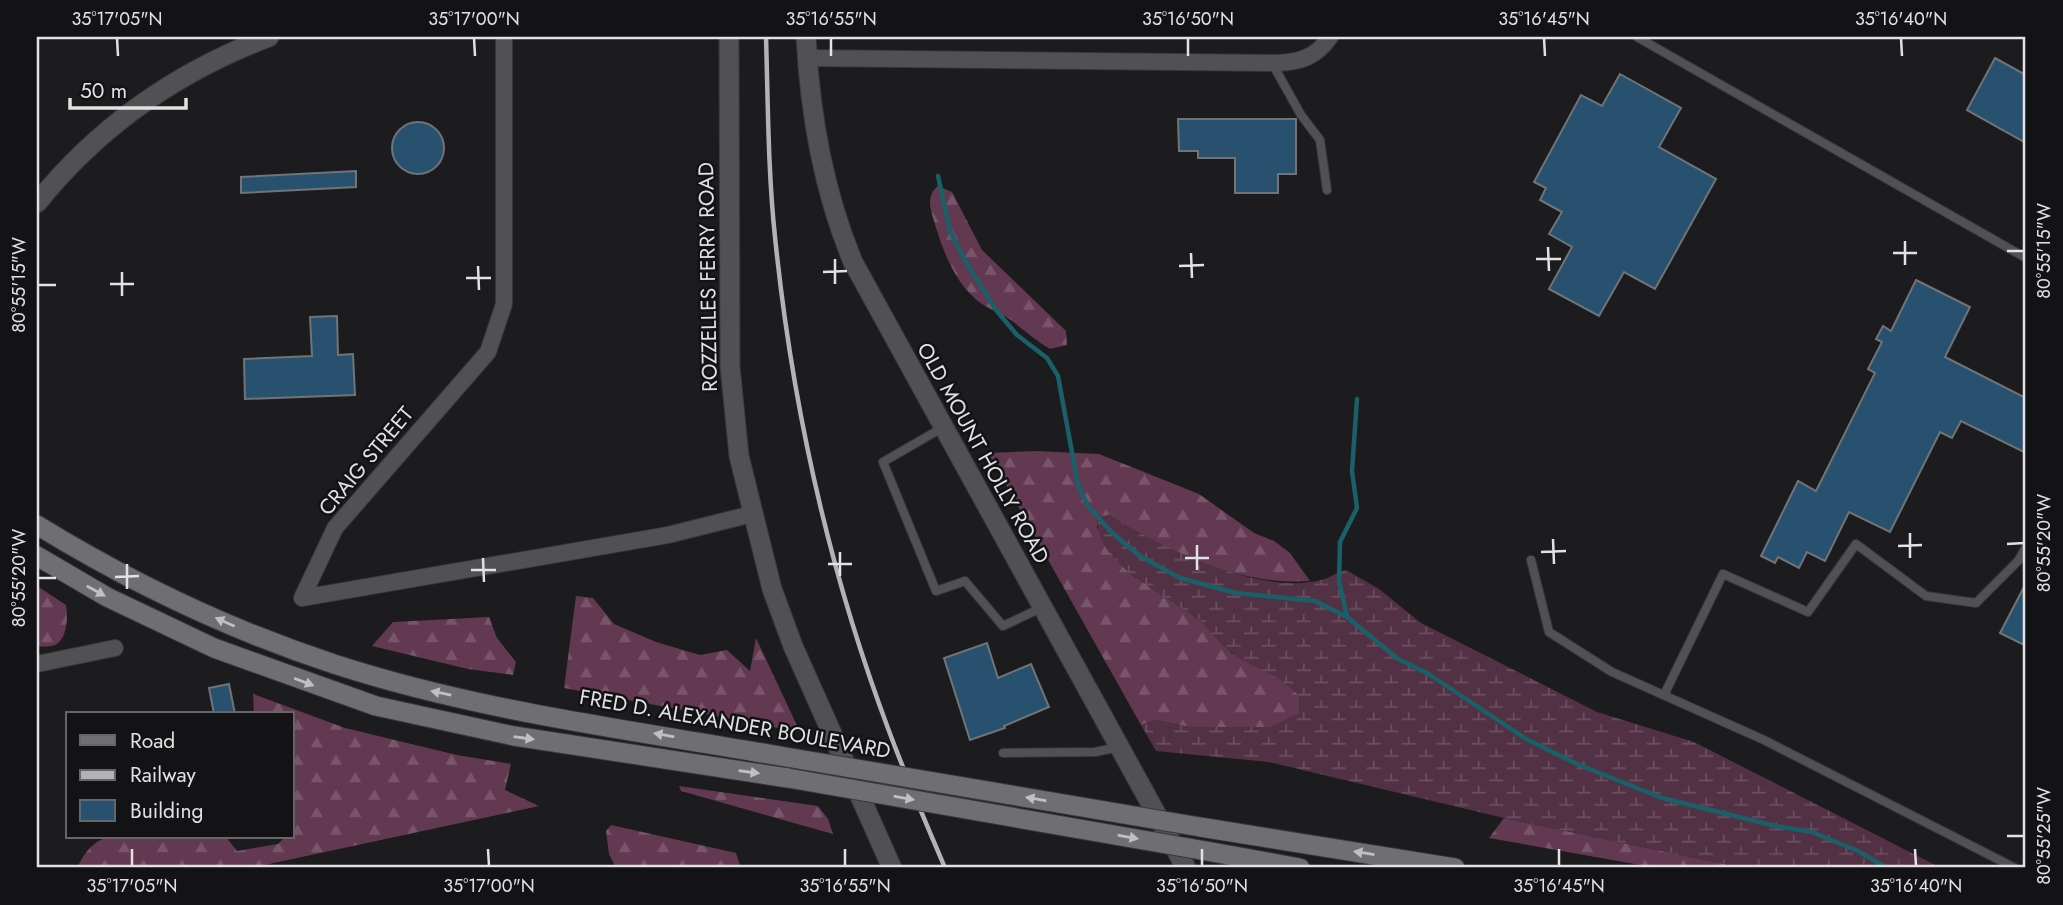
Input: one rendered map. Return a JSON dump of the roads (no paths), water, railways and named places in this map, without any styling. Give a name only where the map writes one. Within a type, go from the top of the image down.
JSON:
[{"type":"main road","name":"FRED D. ALEXANDER BOULEVARD","points":[[37,525],[97,561],[204,612],[334,664],[429,690],[780,756],[1455,868]]},
{"type":"main road","name":"FRED D. ALEXANDER BOULEVARD","points":[[37,556],[107,597],[214,648],[376,706],[514,736],[788,778],[1300,868]]},
{"type":"street","points":[[37,203],[83,151],[159,90],[204,64],[268,37]]},
{"type":"street","name":"CRAIG STREET","points":[[504,37],[504,304],[488,352],[335,528],[302,598],[668,535],[752,514]]},
{"type":"street","name":"ROZZELLES FERRY ROAD","points":[[729,37],[732,392],[740,456],[772,589],[793,646],[892,868]]},
{"type":"street","name":"OLD MOUNT HOLLY ROAD","points":[[806,37],[814,125],[836,220],[865,288],[1186,868]]},
{"type":"street","points":[[808,58],[1297,62],[1311,57],[1330,37]]},
{"type":"street","points":[[37,664],[115,648]]},
{"type":"lane","points":[[1637,37],[2026,258]]},
{"type":"lane","points":[[1272,63],[1301,115],[1320,140],[1327,190]]},
{"type":"lane","points":[[942,428],[883,462],[936,591],[965,581],[1003,625],[1043,607]]},
{"type":"lane","points":[[1664,695],[1723,574],[1808,612],[1856,544],[1926,596],[1976,603],[2018,561],[2026,547]]},
{"type":"lane","points":[[1531,561],[1549,632],[1612,671],[1765,740],[2015,868]]},
{"type":"lane","points":[[1003,753],[1095,752],[1119,747]]},
{"type":"waterway","points":[[938,176],[950,231],[964,259],[996,310],[1017,335],[1047,358],[1058,376],[1078,485],[1088,506],[1111,532],[1140,556],[1180,578],[1236,593],[1315,601],[1347,617],[1398,659],[1427,673],[1526,739],[1577,764],[1662,798],[1775,826],[1812,832],[1858,851],[1887,868]]},
{"type":"waterway","points":[[1347,616],[1339,581],[1340,542],[1357,508],[1352,471],[1357,399]]},
{"type":"railway","points":[[766,37],[775,237],[792,363],[816,488],[831,550],[868,672],[902,765],[945,868]]}]
